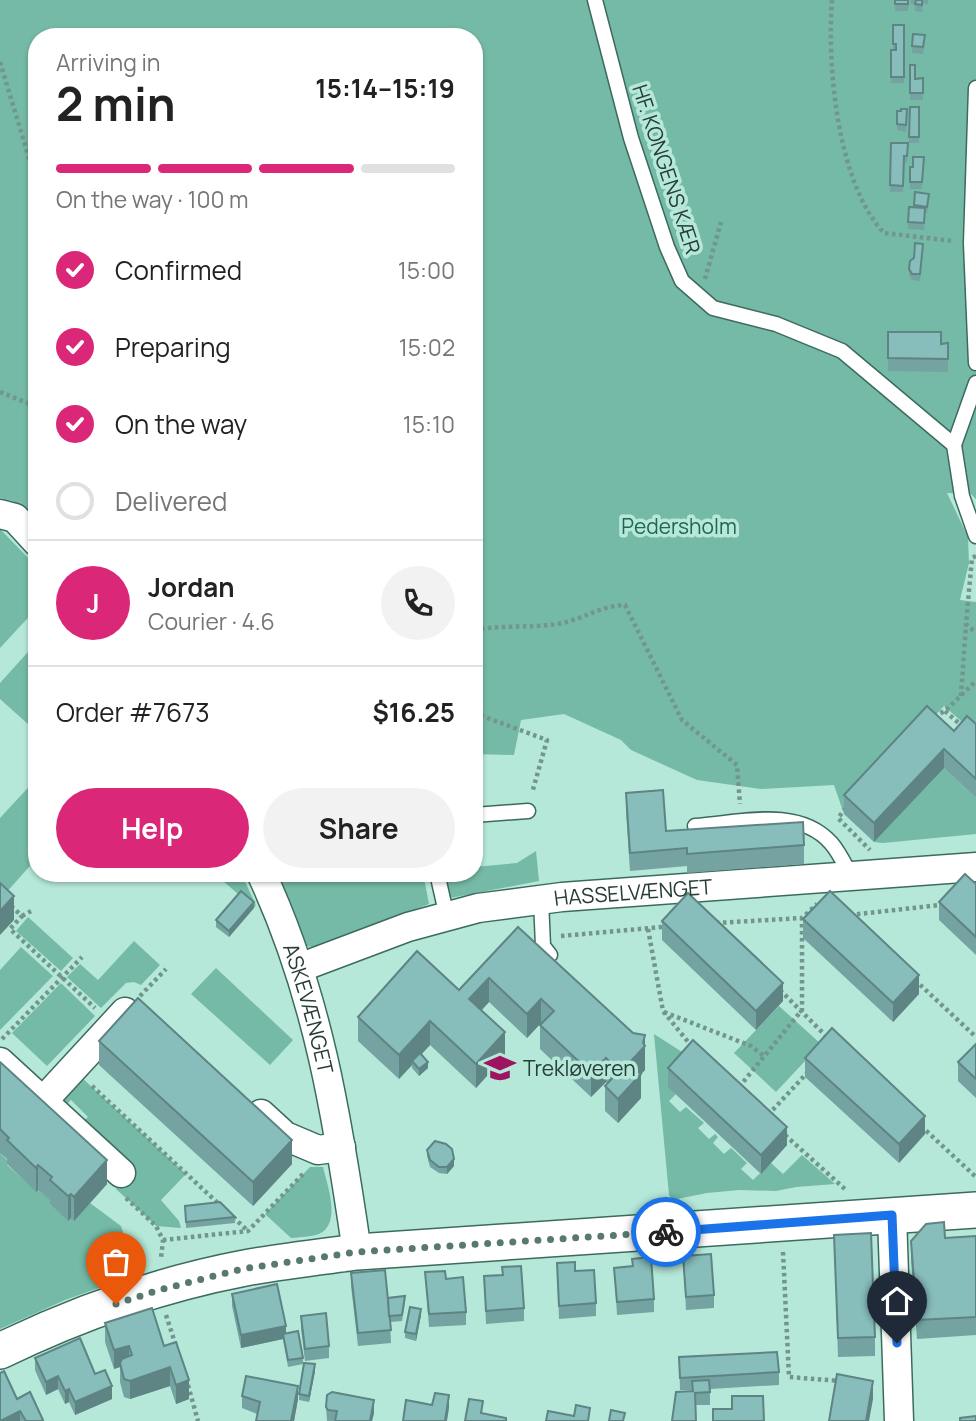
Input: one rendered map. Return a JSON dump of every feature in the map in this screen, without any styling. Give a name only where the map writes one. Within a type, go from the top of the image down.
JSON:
[{"type":"street","points":[[0,514],[15,518],[28,532]]},
{"type":"street","name":"HASSELVÆNGET","points":[[299,968],[408,927],[478,908],[546,899],[976,867]]},
{"type":"street","name":"ASKEVÆNGET","points":[[265,882],[299,968],[318,1030],[330,1149],[357,1252]]},
{"type":"street","points":[[43,1101],[113,1025],[145,1010]]},
{"type":"street","points":[[0,1062],[121,1173]]},
{"type":"street","points":[[245,1100],[285,1136],[330,1149]]},
{"type":"street","points":[[0,1351],[95,1311],[159,1290],[242,1269],[357,1252],[976,1210]]},
{"type":"street","points":[[884,1216],[899,1421]]},
{"type":"lane","name":"HF. KONGENS KÆR","points":[[595,0],[631,138],[667,247],[682,281],[713,308],[776,324],[842,351],[954,445]]},
{"type":"lane","points":[[976,88],[971,243],[976,363]]},
{"type":"lane","points":[[976,383],[954,445],[962,496],[976,536]]},
{"type":"lane","points":[[483,814],[528,811]]},
{"type":"lane","points":[[695,826],[784,819],[807,824],[832,844],[851,876]]},
{"type":"lane","points":[[440,882],[447,917]]},
{"type":"lane","points":[[546,899],[543,946],[550,955]]},
{"type":"path","points":[[832,0],[832,88],[851,174],[871,220],[884,233],[971,243]]},
{"type":"path","points":[[0,62],[28,155]]},
{"type":"path","points":[[700,297],[721,222]]},
{"type":"path","points":[[0,392],[28,403]]},
{"type":"path","points":[[961,698],[972,558],[976,556]]},
{"type":"path","points":[[483,629],[556,624],[607,606],[625,605],[682,720],[737,765],[742,822]]},
{"type":"path","points":[[966,624],[976,633]]},
{"type":"path","points":[[927,720],[945,711],[976,681]]},
{"type":"path","points":[[945,711],[966,730]]},
{"type":"path","points":[[483,716],[547,740],[528,811]]},
{"type":"path","points":[[847,808],[838,818],[893,873]]},
{"type":"path","points":[[855,925],[845,915],[940,906],[947,869]]},
{"type":"path","points":[[717,932],[708,923],[802,918],[825,896],[812,879]]},
{"type":"path","points":[[546,899],[557,936],[662,927],[677,889]]},
{"type":"path","points":[[8,902],[22,916]]},
{"type":"path","points":[[31,911],[10,929],[113,1025]]},
{"type":"path","points":[[736,1090],[802,1010],[802,918]]},
{"type":"path","points":[[648,929],[663,1011],[695,1050]]},
{"type":"path","points":[[0,1041],[82,957]]},
{"type":"path","points":[[145,1010],[166,968]]},
{"type":"path","points":[[906,971],[976,1037]]},
{"type":"path","points":[[774,984],[834,1044]]},
{"type":"path","points":[[663,1011],[751,1046],[764,1056]]},
{"type":"path","points":[[73,1069],[248,1231]]},
{"type":"path","points":[[765,1117],[808,1071]]},
{"type":"path","points":[[915,1120],[976,1177]]},
{"type":"path","points":[[775,1126],[884,1216]]},
{"type":"path","points":[[163,1240],[248,1231],[330,1149]]},
{"type":"path","points":[[121,1173],[116,1189],[156,1226],[163,1240],[159,1290],[179,1356]]},
{"type":"path","points":[[782,1223],[789,1377],[844,1381]]},
{"type":"path","points":[[187,1382],[198,1421]]},
{"type":"green space","name":"Pedersholm","points":[[0,0],[976,0],[976,499],[971,494],[947,493],[968,537],[969,563],[960,600],[976,602],[976,734],[944,706],[844,814],[834,785],[761,789],[697,780],[631,750],[621,740],[564,714],[521,720],[514,755],[483,754],[483,28],[28,28],[28,513],[13,501],[0,498]]},
{"type":"green space","points":[[0,529],[28,558],[28,618],[0,648]]},
{"type":"green space","points":[[28,652],[28,724],[0,699],[0,683]]},
{"type":"green space","points":[[944,768],[976,798],[976,834],[874,842]]},
{"type":"green space","points":[[28,788],[28,868],[4,895],[0,896],[0,818]]},
{"type":"green space","points":[[536,851],[539,881],[450,898],[446,882],[483,882],[483,866],[517,863]]},
{"type":"green space","points":[[224,882],[245,882],[256,905],[254,908]]},
{"type":"green space","points":[[281,882],[425,882],[429,904],[318,948],[306,946]]},
{"type":"green space","points":[[28,917],[73,958],[61,971],[16,931]]},
{"type":"green space","points":[[134,941],[160,965],[141,985],[126,983],[101,1008],[67,977],[80,964],[98,980]]},
{"type":"green space","points":[[21,947],[53,976],[0,1030],[0,970]]},
{"type":"green space","points":[[216,968],[293,1040],[270,1065],[191,994]]},
{"type":"green space","points":[[61,983],[95,1016],[47,1066],[12,1033]]},
{"type":"green space","points":[[779,1006],[821,1044],[776,1092],[734,1053]]},
{"type":"green space","points":[[654,1034],[693,1059],[668,1086],[676,1094],[669,1101],[680,1112],[686,1107],[704,1123],[698,1128],[709,1139],[715,1134],[718,1137],[713,1143],[724,1154],[731,1148],[747,1163],[741,1169],[753,1180],[771,1163],[783,1174],[802,1155],[835,1184],[776,1191],[707,1193],[672,1200],[669,1195]]},
{"type":"green space","points":[[80,1076],[186,1174],[161,1200],[179,1221],[181,1228],[156,1226],[116,1189],[121,1173],[80,1124],[88,1117],[71,1100],[65,1106],[59,1100]]},
{"type":"green space","points":[[0,1153],[9,1162],[7,1165],[36,1191],[52,1201],[50,1204],[68,1220],[90,1203],[121,1226],[133,1263],[121,1274],[124,1279],[65,1300],[0,1329]]},
{"type":"green space","points":[[310,1167],[323,1167],[330,1193],[330,1222],[319,1234],[291,1238],[265,1214]]},
{"type":"building","points":[[895,0],[908,0],[908,4],[895,4]]},
{"type":"building","points":[[893,25],[904,25],[904,77],[891,77],[891,50],[896,50],[896,44],[893,44]]},
{"type":"building","points":[[913,34],[925,35],[923,47],[912,46]]},
{"type":"building","points":[[910,65],[915,65],[915,79],[923,78],[923,93],[910,93]]},
{"type":"building","points":[[910,107],[919,107],[919,137],[909,137]]},
{"type":"building","points":[[907,109],[906,125],[897,124],[897,111]]},
{"type":"building","points":[[891,143],[908,143],[907,156],[904,156],[903,186],[890,185]]},
{"type":"building","points":[[913,157],[924,157],[922,182],[910,182]]},
{"type":"building","points":[[915,192],[929,194],[927,207],[914,205]]},
{"type":"building","points":[[909,207],[925,208],[924,223],[908,222]]},
{"type":"building","points":[[915,243],[923,244],[920,274],[912,274],[909,269],[910,261],[914,258]]},
{"type":"building","points":[[888,332],[941,332],[941,344],[948,343],[948,359],[888,358]]},
{"type":"building","points":[[927,706],[954,731],[967,716],[976,724],[976,779],[944,749],[874,823],[844,795]]},
{"type":"building","points":[[663,790],[666,831],[803,822],[804,845],[687,854],[687,848],[630,853],[626,793]]},
{"type":"building","points":[[965,874],[976,884],[976,937],[939,902]]},
{"type":"building","points":[[0,883],[14,896],[0,911]]},
{"type":"building","points":[[241,891],[254,902],[229,931],[216,920]]},
{"type":"building","points":[[830,891],[919,975],[893,1003],[803,919]]},
{"type":"building","points":[[688,893],[783,983],[756,1011],[662,921]]},
{"type":"building","points":[[518,927],[633,1033],[645,1035],[645,1046],[629,1063],[641,1074],[618,1099],[605,1086],[619,1071],[606,1058],[591,1073],[540,1025],[554,1011],[541,999],[527,1014],[489,978],[469,999],[505,1032],[476,1064],[430,1021],[399,1055],[358,1017],[417,951],[459,990]]},
{"type":"building","points":[[138,998],[292,1140],[253,1182],[99,1041]]},
{"type":"building","points":[[832,1028],[925,1116],[899,1144],[805,1058]]},
{"type":"building","points":[[693,1040],[787,1127],[761,1155],[668,1068]]},
{"type":"building","points":[[976,1044],[976,1079],[958,1062]]},
{"type":"building","points":[[420,1053],[428,1062],[419,1069],[412,1061]]},
{"type":"building","points":[[0,1062],[107,1160],[74,1197],[71,1194],[68,1196],[50,1180],[52,1177],[38,1165],[36,1168],[7,1140],[9,1138],[0,1129]]},
{"type":"building","points":[[435,1141],[452,1149],[454,1159],[447,1167],[439,1167],[430,1160],[427,1150]]},
{"type":"building","points":[[220,1202],[235,1217],[186,1222],[185,1206]]},
{"type":"building","points":[[944,1222],[945,1238],[976,1236],[976,1317],[917,1320],[911,1241],[926,1224]]},
{"type":"building","points":[[871,1233],[875,1337],[838,1338],[834,1235]]},
{"type":"building","points":[[711,1254],[714,1295],[686,1297],[683,1256]]},
{"type":"building","points":[[651,1257],[654,1299],[617,1302],[614,1268],[633,1266],[632,1259]]},
{"type":"building","points":[[575,1262],[575,1271],[594,1270],[596,1303],[559,1306],[557,1263]]},
{"type":"building","points":[[521,1266],[524,1308],[486,1311],[484,1276],[503,1275],[502,1267]]},
{"type":"building","points":[[385,1270],[391,1330],[358,1333],[351,1273]]},
{"type":"building","points":[[445,1271],[446,1279],[463,1277],[466,1312],[429,1314],[425,1272]]},
{"type":"building","points":[[277,1284],[286,1326],[241,1335],[232,1294]]},
{"type":"building","points":[[405,1296],[402,1315],[389,1316],[388,1298]]},
{"type":"building","points":[[410,1307],[421,1309],[416,1334],[405,1332]]},
{"type":"building","points":[[152,1308],[164,1346],[176,1342],[189,1380],[176,1385],[170,1367],[130,1381],[124,1379],[120,1363],[122,1359],[132,1355],[129,1346],[114,1350],[105,1323]]},
{"type":"building","points":[[326,1313],[329,1346],[305,1349],[301,1316]]},
{"type":"building","points":[[298,1331],[303,1358],[288,1360],[283,1334]]},
{"type":"building","points":[[80,1338],[95,1374],[105,1370],[112,1386],[75,1402],[69,1389],[65,1391],[58,1376],[46,1382],[35,1358]]},
{"type":"building","points":[[777,1352],[779,1372],[680,1378],[679,1357]]},
{"type":"building","points":[[304,1363],[315,1364],[309,1396],[299,1394]]},
{"type":"building","points":[[4,1371],[17,1399],[30,1392],[43,1420],[26,1421],[20,1411],[0,1421],[0,1373]]},
{"type":"building","points":[[837,1374],[873,1381],[866,1421],[829,1421]]},
{"type":"building","points":[[246,1376],[298,1386],[291,1421],[256,1421],[260,1402],[242,1396]]},
{"type":"building","points":[[709,1380],[710,1392],[695,1393],[696,1421],[672,1421],[676,1392],[693,1391],[692,1381]]},
{"type":"building","points":[[332,1392],[374,1400],[370,1421],[335,1421],[337,1411],[328,1410],[326,1407],[327,1395]]},
{"type":"building","points":[[435,1393],[449,1395],[445,1421],[403,1421],[406,1400],[432,1405]]},
{"type":"building","points":[[732,1396],[763,1396],[764,1421],[713,1421],[713,1409],[732,1409]]},
{"type":"building","points":[[469,1399],[483,1401],[481,1413],[506,1418],[506,1421],[465,1421]]},
{"type":"building","points":[[576,1405],[590,1408],[588,1421],[546,1421],[548,1411],[574,1416]]},
{"type":"building","points":[[611,1410],[625,1413],[623,1421],[609,1421]]},
{"type":"building","points":[[976,1416],[976,1421],[960,1421],[960,1418]]},
{"type":"way so far","points":[[116,1304],[201,1279],[278,1262],[357,1252],[666,1232]]},
{"type":"place","name":"Trekløveren","points":[[500,1068]]},
{"type":"route","points":[[666,1232],[892,1215],[897,1343]]}]
